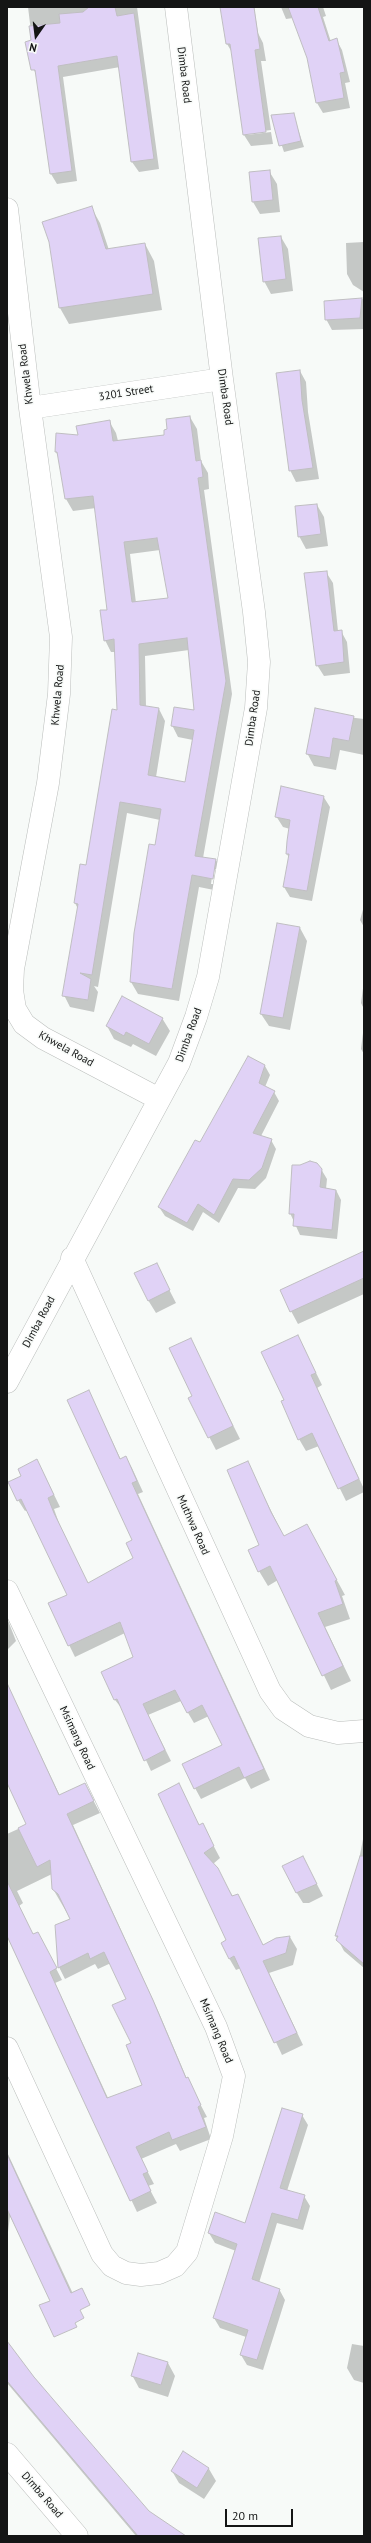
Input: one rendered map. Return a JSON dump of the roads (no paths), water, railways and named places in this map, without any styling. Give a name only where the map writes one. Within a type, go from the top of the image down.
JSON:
[{"type":"street","name":"Dimba Road","points":[[7,1382],[72,1258],[179,1063],[208,976],[256,708],[259,662],[255,619],[222,379],[176,7]]},
{"type":"street","name":"Khwela Road","points":[[7,209],[30,408],[61,637],[59,694],[48,783],[13,969],[12,990],[15,1009],[24,1024],[43,1038],[159,1099]]},
{"type":"street","name":"3201 Street","points":[[30,408],[222,379]]},
{"type":"street","name":"Muthwa Road","points":[[72,1258],[270,1692],[283,1709],[309,1726],[338,1733],[364,1731]]},
{"type":"street","name":"Msimang Road","points":[[7,1591],[216,2026],[234,2076],[222,2136],[186,2252],[175,2266],[159,2273],[141,2275],[126,2273],[112,2266],[102,2254],[7,2048]]},
{"type":"street","name":"Dimba Road","points":[[7,2454],[77,2536]]}]
